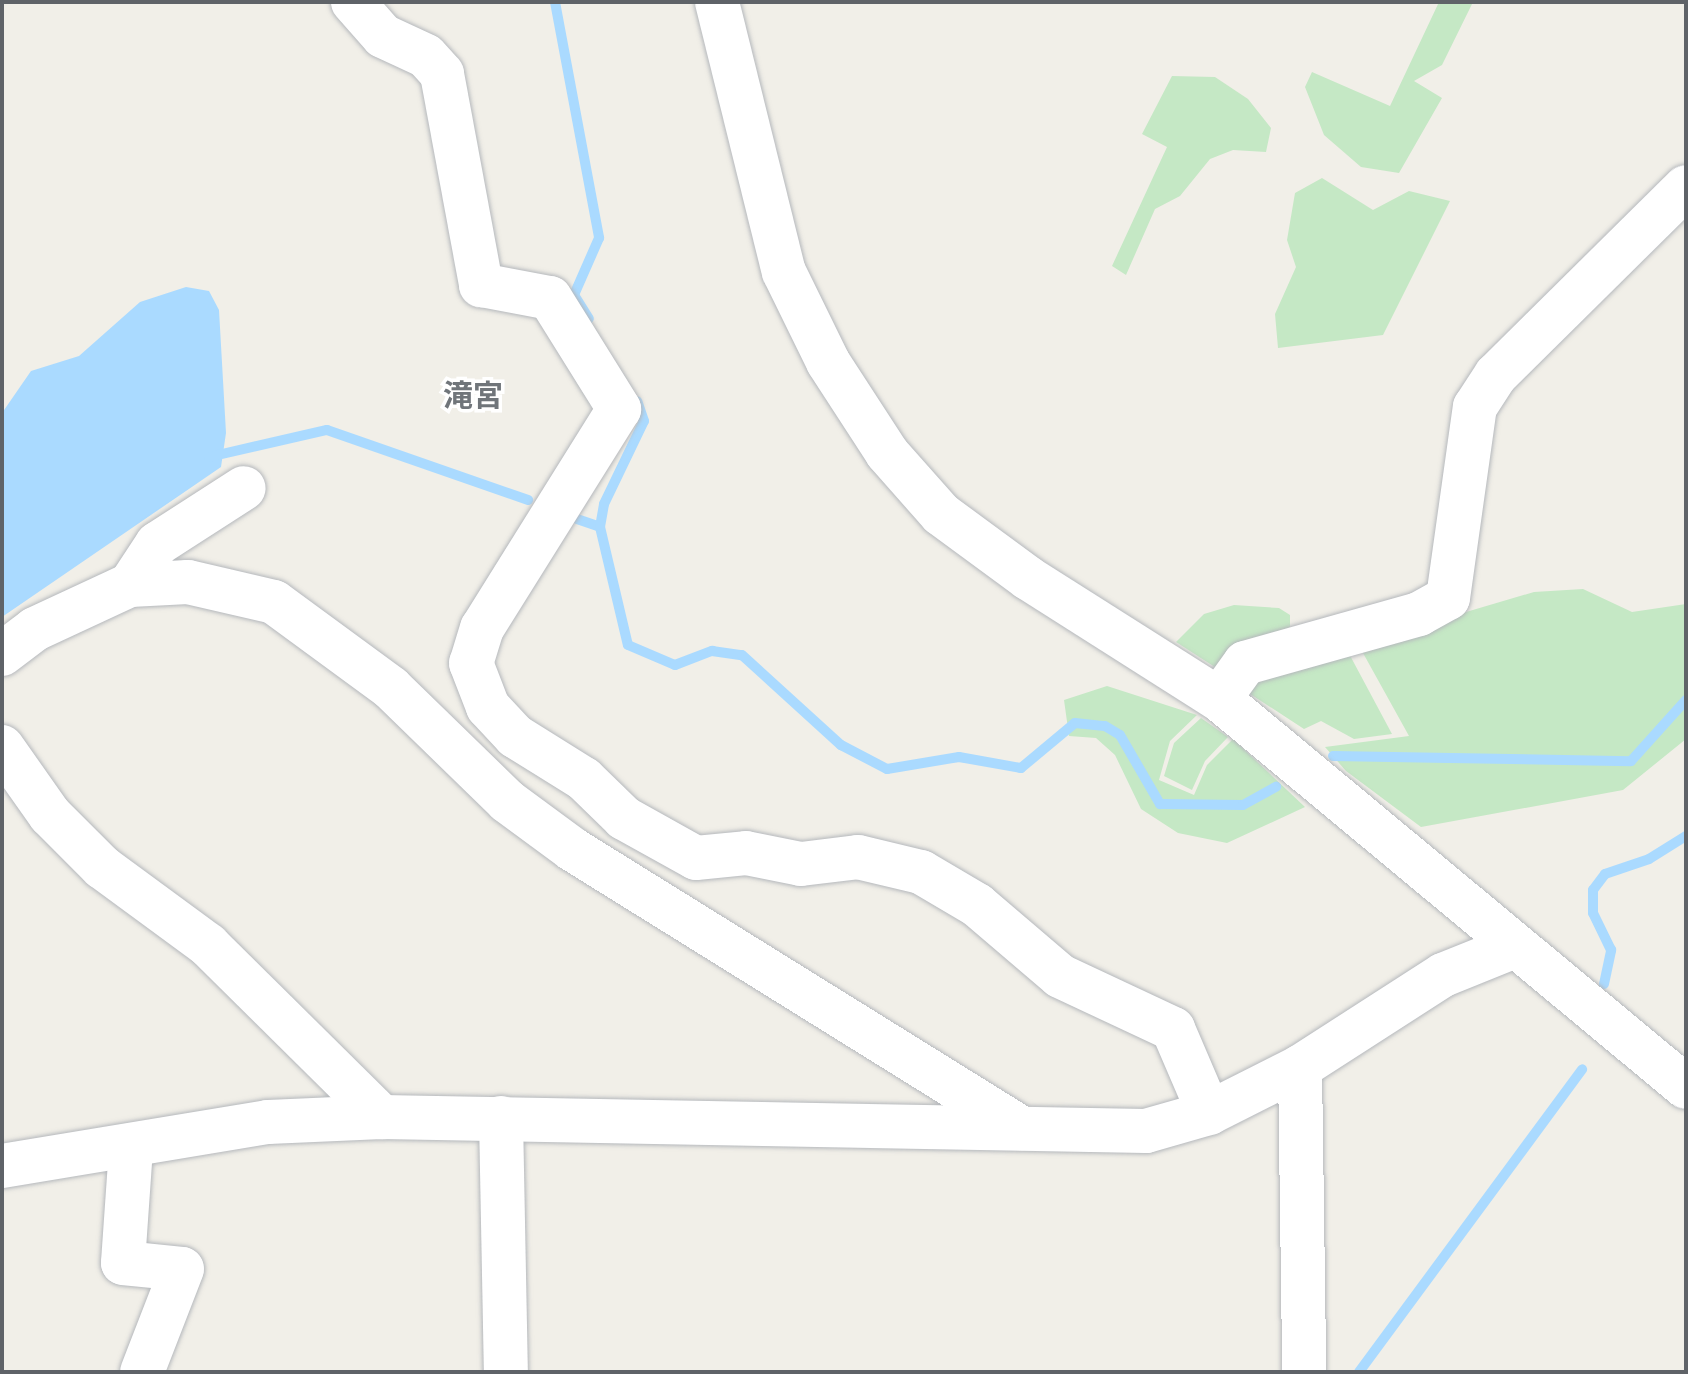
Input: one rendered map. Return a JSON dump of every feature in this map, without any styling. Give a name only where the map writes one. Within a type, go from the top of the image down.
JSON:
[{"type":"street","points":[[353,2],[383,36],[426,56],[442,74],[481,285],[550,298],[619,409],[482,628],[471,663],[488,707],[515,736],[584,779],[624,818],[696,858],[746,853],[801,864],[858,857],[921,872],[977,905],[1060,976],[1173,1029],[1209,1113]]},
{"type":"street","points":[[717,2],[784,272],[828,362],[887,453],[941,514],[1028,578],[1219,699],[1686,1087]]},
{"type":"street","points":[[1219,699],[1245,663],[1419,614],[1448,598],[1475,407],[1496,375],[1686,187]]},
{"type":"street","points":[[130,585],[157,544],[244,488]]},
{"type":"street","points":[[2,654],[35,629],[130,585],[188,582],[274,602],[391,688],[507,801],[572,849],[1023,1129]]},
{"type":"street","points":[[2,747],[50,815],[102,867],[208,945],[382,1117]]},
{"type":"street","points":[[2,1166],[131,1148],[268,1122],[382,1117],[1146,1131],[1209,1113],[1300,1067],[1443,975],[1515,946]]},
{"type":"street","points":[[1300,1067],[1304,1372]]},
{"type":"street","points":[[501,1118],[506,1372]]},
{"type":"street","points":[[131,1148],[123,1263],[182,1269],[142,1372]]},
{"type":"green space","points":[[1439,2],[1473,2],[1442,65],[1414,81],[1442,98],[1399,173],[1361,167],[1324,135],[1305,87],[1312,72],[1390,106]]},
{"type":"green space","points":[[1172,76],[1215,77],[1248,99],[1271,128],[1266,152],[1233,150],[1210,159],[1180,196],[1155,209],[1126,275],[1112,266],[1167,147],[1142,134]]},
{"type":"green space","points":[[1322,178],[1373,210],[1409,191],[1450,201],[1383,335],[1278,348],[1275,314],[1296,267],[1287,240],[1295,193]]},
{"type":"green space","points":[[1583,589],[1632,612],[1686,604],[1686,739],[1623,790],[1421,827],[1346,771],[1325,747],[1409,736],[1358,644],[1534,592]]},
{"type":"green space","points":[[1234,605],[1279,608],[1290,615],[1290,627],[1221,671],[1176,642],[1204,614]]},
{"type":"green space","points":[[1346,648],[1392,734],[1354,739],[1321,721],[1304,729],[1241,688]]},
{"type":"green space","points":[[1107,686],[1197,715],[1170,741],[1159,780],[1194,795],[1207,765],[1233,739],[1305,807],[1227,843],[1178,833],[1141,809],[1115,755],[1096,738],[1069,736],[1064,700]]},
{"type":"green space","points":[[1201,718],[1228,737],[1205,761],[1192,790],[1164,776],[1174,743]]},
{"type":"water","points":[[186,287],[209,291],[219,310],[226,433],[221,467],[2,617],[2,413],[31,371],[79,356],[140,302]]},
{"type":"waterway","points":[[555,2],[599,238],[574,295],[589,319]]},
{"type":"waterway","points":[[600,527],[604,504],[644,421],[637,401]]},
{"type":"waterway","points":[[209,457],[327,430],[528,500]]},
{"type":"waterway","points":[[577,519],[600,527],[628,645],[675,665],[712,651],[742,655],[841,745],[887,769],[959,757],[1021,768],[1075,723],[1105,726],[1120,735],[1160,804],[1243,805],[1276,787]]},
{"type":"waterway","points":[[1333,756],[1631,761],[1686,700]]},
{"type":"waterway","points":[[1604,984],[1611,950],[1593,913],[1593,890],[1605,874],[1649,859],[1686,836]]},
{"type":"waterway","points":[[1359,1372],[1582,1069]]},
{"type":"district","name":"滝宮","points":[[473,396]]}]
